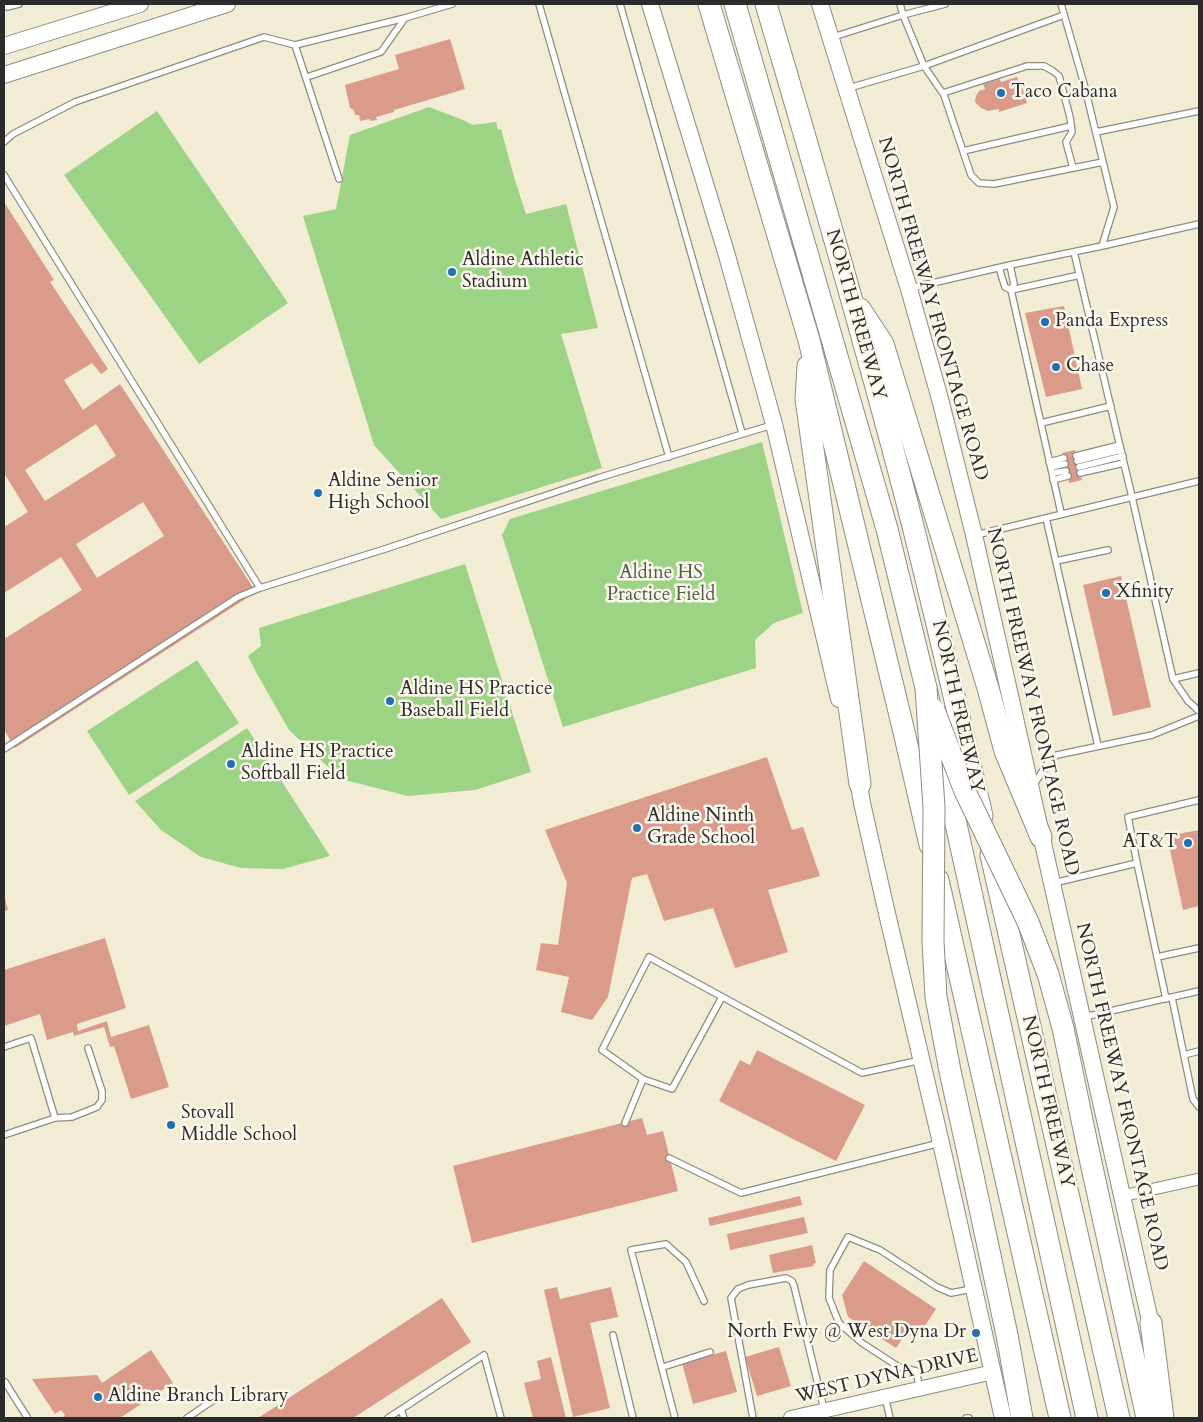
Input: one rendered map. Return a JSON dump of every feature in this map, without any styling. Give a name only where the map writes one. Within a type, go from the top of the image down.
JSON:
[{"type":"highway","points":[[709,4],[809,340],[904,732],[1060,1418]]},
{"type":"highway","name":"NORTH FREEWAY","points":[[736,4],[887,529],[926,688],[1088,1418]]},
{"type":"highway","name":"NORTH FREEWAY","points":[[766,4],[904,491],[951,681],[1119,1418]]},
{"type":"highway","points":[[849,292],[884,344],[985,678],[1005,751],[1041,837]]},
{"type":"highway","points":[[809,340],[806,399],[860,784]]},
{"type":"highway","points":[[926,688],[964,788],[1028,922],[1048,974],[1063,1028],[1147,1418]]},
{"type":"highway","points":[[926,688],[934,807],[933,941],[936,997],[950,1071],[1007,1335],[1022,1418]]},
{"type":"highway","points":[[1151,1323],[1163,1418]]},
{"type":"main road","points":[[4,46],[140,4]]},
{"type":"main road","points":[[4,75],[227,4]]},
{"type":"main road","points":[[650,4],[726,252],[774,424],[860,784],[862,803],[884,905],[941,1143],[1002,1418]]},
{"type":"main road","name":"NORTH FREEWAY FRONTAGE ROAD","points":[[820,4],[909,289],[940,399],[974,535],[1172,1418]]},
{"type":"street","points":[[1122,1196],[1199,1178]]},
{"type":"street","name":"WEST DYNA DRIVE","points":[[796,1418],[992,1372]]},
{"type":"lane","points":[[4,6],[19,4]]},
{"type":"lane","points":[[4,142],[13,134],[75,102],[264,37],[295,45],[405,18],[452,4]]},
{"type":"lane","points":[[539,4],[669,457]]},
{"type":"lane","points":[[620,4],[742,433]]},
{"type":"lane","points":[[900,4],[924,66],[943,93],[971,175],[979,183],[994,184],[1103,162]]},
{"type":"lane","points":[[903,15],[906,4]]},
{"type":"lane","points":[[830,38],[945,4]]},
{"type":"lane","points":[[1061,4],[1084,84],[1114,208],[1102,246]]},
{"type":"lane","points":[[847,89],[924,66],[1064,15]]},
{"type":"lane","points":[[307,78],[381,52],[405,18]]},
{"type":"lane","points":[[295,45],[339,179]]},
{"type":"lane","points":[[943,93],[1027,66],[1044,66],[1053,71],[1059,76],[1070,117],[1072,132],[1066,142],[1073,168]]},
{"type":"lane","points":[[1096,132],[1199,111]]},
{"type":"lane","points":[[963,151],[1071,126]]},
{"type":"lane","points":[[4,175],[260,588]]},
{"type":"lane","points":[[909,289],[1199,224]]},
{"type":"lane","points":[[1074,252],[1173,679],[1188,701],[1199,710]]},
{"type":"lane","points":[[1010,265],[1014,284],[1011,290],[1061,514]]},
{"type":"lane","points":[[1000,268],[1005,287],[1011,290],[1080,275]]},
{"type":"lane","points":[[1041,423],[1111,406]]},
{"type":"lane","points":[[4,750],[238,597],[260,588],[385,549],[598,478],[774,424]]},
{"type":"lane","points":[[1122,454],[1078,464],[1122,454]]},
{"type":"lane","points":[[1051,470],[1066,467],[1051,470]]},
{"type":"lane","points":[[974,535],[1199,481]]},
{"type":"lane","points":[[1046,518],[1098,746]]},
{"type":"lane","points":[[1056,561],[1108,550]]},
{"type":"lane","points":[[1173,679],[1199,673]]},
{"type":"lane","points":[[1032,787],[1053,757],[1057,755],[1152,735],[1199,716]]},
{"type":"lane","points":[[1199,800],[1128,817],[1157,957],[1184,1055],[1193,1099],[1199,1107]]},
{"type":"lane","points":[[1052,884],[1137,863]]},
{"type":"lane","points":[[1157,957],[1199,948]]},
{"type":"lane","points":[[722,997],[672,1089],[643,1079],[602,1050],[649,957],[862,1073],[921,1060]]},
{"type":"lane","points":[[1082,1018],[1199,991]]},
{"type":"lane","points":[[4,1047],[31,1038],[55,1118]]},
{"type":"lane","points":[[4,1135],[55,1118],[72,1117],[97,1107],[102,1100],[102,1091],[88,1048]]},
{"type":"lane","points":[[1184,1055],[1199,1052]]},
{"type":"lane","points":[[625,1123],[643,1079]]},
{"type":"lane","points":[[669,1158],[741,1193],[941,1143]]},
{"type":"lane","points":[[920,1389],[916,1371],[899,1367],[862,1343],[839,1323],[829,1298],[830,1270],[840,1249],[848,1237],[880,1250],[937,1287],[951,1293],[974,1289]]},
{"type":"lane","points":[[675,1418],[631,1250],[666,1244],[686,1262],[704,1301]]},
{"type":"lane","points":[[753,1418],[731,1298],[738,1289],[748,1285],[786,1278],[792,1281],[825,1411]]},
{"type":"lane","points":[[612,1335],[633,1418]]},
{"type":"lane","points":[[663,1367],[710,1352]]},
{"type":"lane","points":[[388,1418],[484,1355],[501,1418]]},
{"type":"lane","points":[[5,1382],[26,1418]]},
{"type":"lane","points":[[885,1397],[890,1418]]},
{"type":"lane","points":[[187,1418],[215,1400]]},
{"type":"lane","points":[[400,1410],[404,1418]]},
{"type":"green space","name":"Aldine Athletic Stadium","points":[[429,107],[473,125],[496,122],[498,130],[501,129],[526,214],[566,204],[598,328],[561,334],[602,468],[441,519],[374,445],[303,216],[336,209],[350,135]]},
{"type":"green space","points":[[157,111],[288,303],[199,364],[64,175]]},
{"type":"green space","name":"Aldine HS Practice Field","points":[[762,442],[803,613],[774,623],[755,640],[756,668],[563,727],[502,535],[510,519]]},
{"type":"green space","name":"Aldine HS Practice Baseball Field","points":[[465,564],[531,772],[475,790],[408,796],[341,779],[289,730],[256,672],[248,656],[261,646],[259,628]]},
{"type":"green space","points":[[197,660],[239,723],[129,795],[87,731]]},
{"type":"green space","name":"Aldine HS Practice Softball Field","points":[[247,728],[330,856],[283,869],[241,868],[201,857],[161,830],[135,801]]},
{"type":"building","points":[[450,39],[465,89],[394,110],[394,112],[376,117],[377,120],[360,121],[359,115],[355,115],[354,110],[350,108],[345,85],[399,69],[395,55]]},
{"type":"building","name":"Taco Cabana","points":[[1017,77],[1020,89],[1023,88],[1027,103],[999,112],[999,109],[988,111],[981,108],[975,102],[979,91],[985,89],[983,84],[1000,79],[1001,82]]},
{"type":"building","points":[[4,202],[54,280],[50,282],[108,369],[101,374],[92,363],[64,380],[83,410],[120,384],[256,592],[15,748],[4,730],[4,639],[82,590],[61,557],[4,593],[4,527],[28,512],[4,473]],"holes":[[[96,424],[116,456],[45,501],[25,470]],[[143,502],[164,536],[97,578],[76,544]]]},
{"type":"building","points":[[1064,306],[1082,389],[1046,397],[1025,313]]},
{"type":"building","points":[[1075,450],[1082,480],[1069,483],[1062,453]]},
{"type":"building","points":[[1121,576],[1151,707],[1113,716],[1083,585]]},
{"type":"building","points":[[767,757],[792,830],[803,827],[820,876],[768,890],[788,952],[735,968],[713,908],[664,921],[647,874],[632,878],[608,997],[592,1020],[561,1012],[569,977],[536,970],[541,943],[558,945],[567,883],[545,830]]},
{"type":"building","points":[[1199,830],[1199,906],[1183,910],[1167,836]]},
{"type":"building","points":[[4,895],[8,910],[4,911]]},
{"type":"building","points":[[105,938],[126,1008],[77,1024],[78,1031],[107,1021],[111,1037],[149,1025],[169,1087],[131,1099],[114,1046],[110,1047],[104,1027],[74,1036],[73,1032],[47,1040],[40,1014],[4,1026],[4,970]]},
{"type":"building","points":[[757,1050],[865,1105],[836,1161],[719,1101],[740,1060],[750,1065]]},
{"type":"building","points":[[642,1118],[647,1135],[663,1131],[678,1191],[472,1243],[453,1166]]},
{"type":"building","points":[[800,1196],[802,1205],[710,1226],[708,1218]]},
{"type":"building","points":[[804,1217],[808,1233],[730,1250],[727,1234]]},
{"type":"building","points":[[812,1245],[816,1263],[813,1264],[814,1266],[773,1273],[769,1255]]},
{"type":"building","points":[[864,1261],[936,1309],[916,1339],[906,1333],[896,1348],[848,1317],[842,1295]]},
{"type":"building","points":[[557,1287],[560,1299],[611,1287],[618,1317],[590,1323],[610,1408],[573,1417],[544,1290]]},
{"type":"building","points":[[442,1298],[471,1342],[353,1418],[258,1418]]},
{"type":"building","points":[[779,1347],[791,1386],[757,1396],[745,1357]]},
{"type":"building","name":"Aldine Branch Library","points":[[151,1350],[173,1383],[120,1418],[62,1418],[65,1415],[61,1410],[55,1414],[32,1379],[97,1375],[102,1383]]},
{"type":"building","points":[[726,1351],[737,1392],[693,1404],[682,1363]]},
{"type":"building","points":[[551,1357],[566,1418],[533,1418],[524,1383],[541,1379],[537,1361]]},
{"type":"place","name":"Taco Cabana","points":[[1001,93]]},
{"type":"place","name":"Aldine Athletic Stadium","points":[[452,272]]},
{"type":"place","name":"Panda Express","points":[[1045,322]]},
{"type":"place","name":"Chase","points":[[1056,367]]},
{"type":"place","name":"Aldine Senior High School","points":[[318,493]]},
{"type":"place","name":"Xfinity","points":[[1106,593]]},
{"type":"place","name":"Aldine HS Practice Baseball Field","points":[[390,701]]},
{"type":"place","name":"Aldine HS Practice Softball Field","points":[[231,764]]},
{"type":"place","name":"Aldine Ninth Grade School","points":[[637,828]]},
{"type":"place","name":"AT&T","points":[[1188,843]]},
{"type":"place","name":"Stovall Middle School","points":[[171,1125]]},
{"type":"place","name":"North Fwy @ West Dyna Dr","points":[[976,1333]]},
{"type":"place","name":"Aldine Branch Library","points":[[98,1397]]}]
